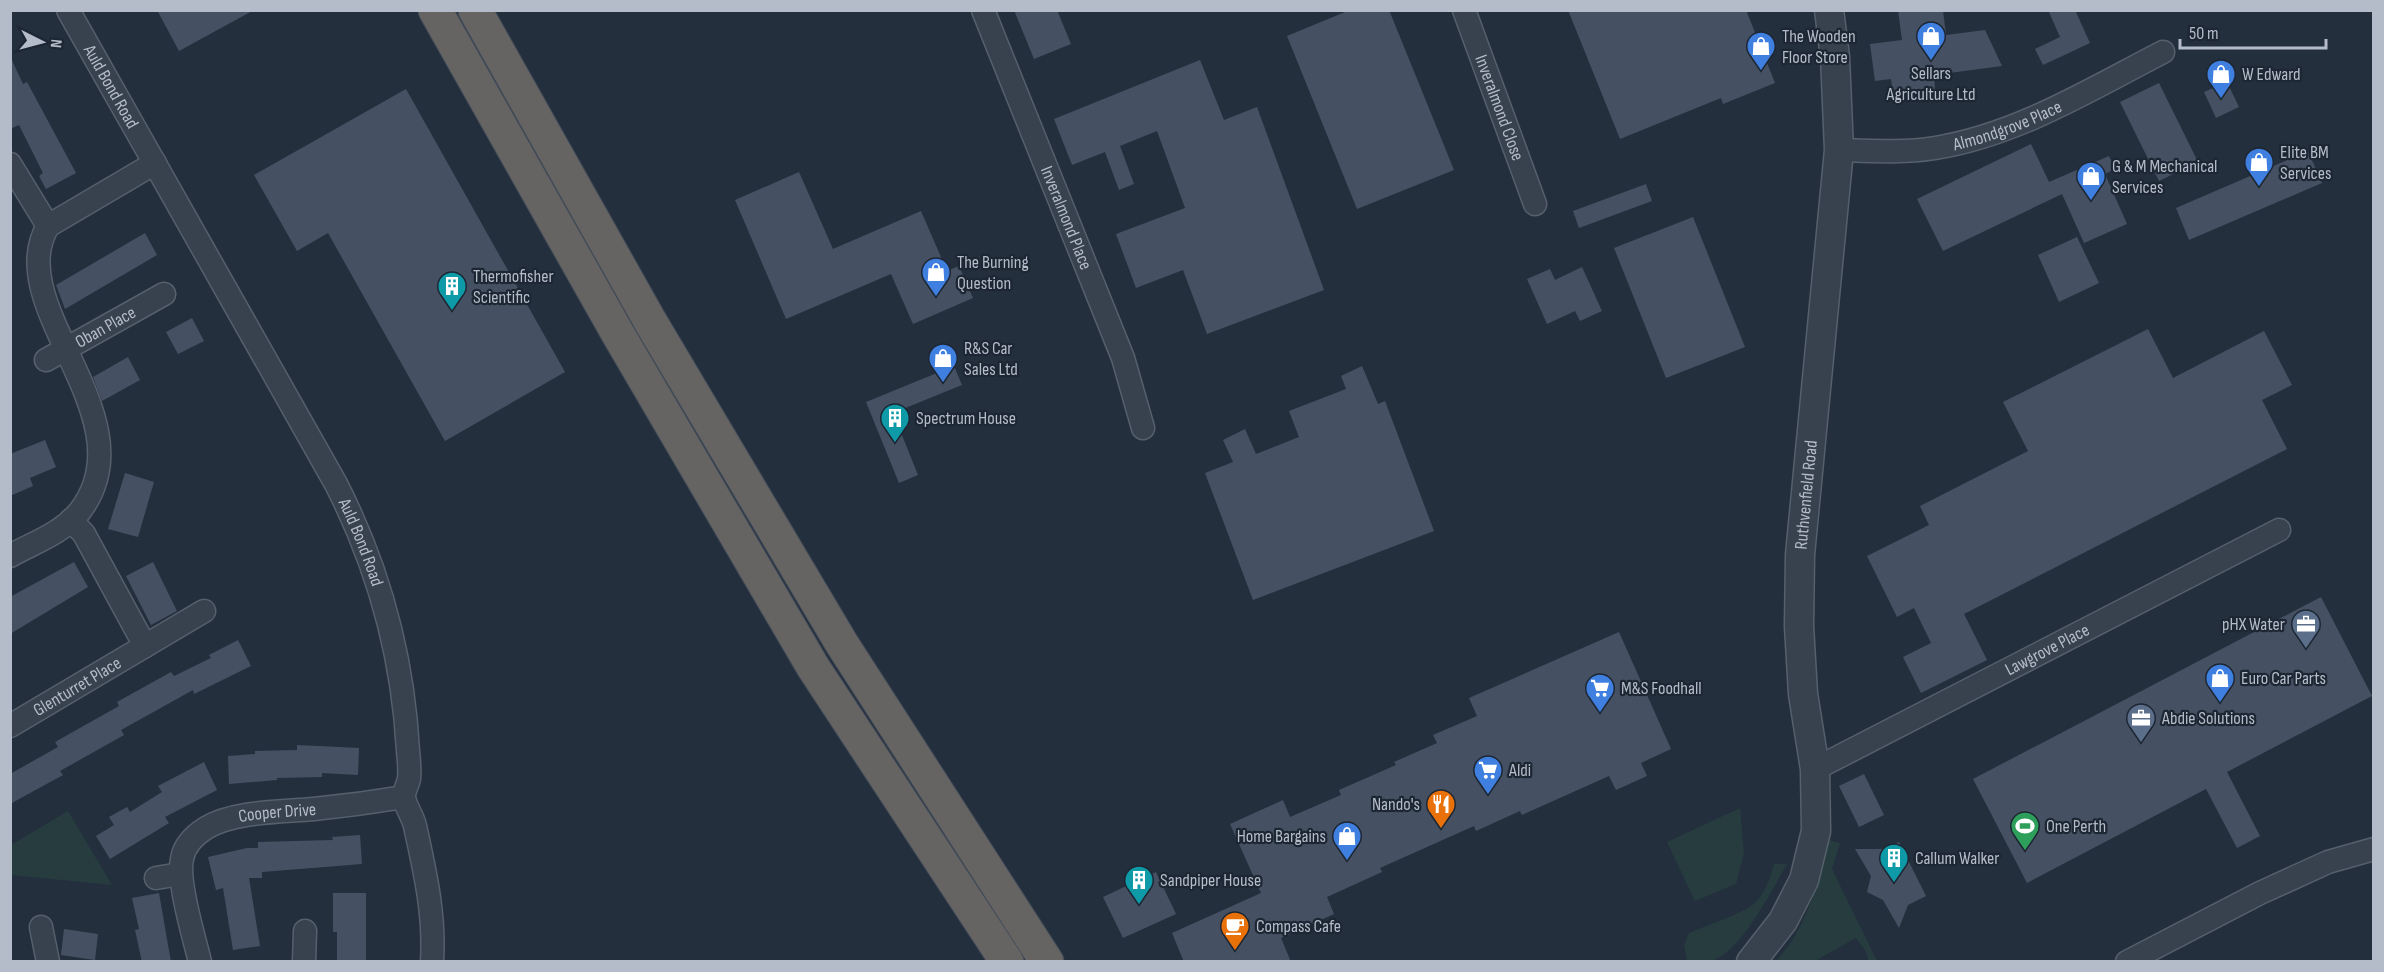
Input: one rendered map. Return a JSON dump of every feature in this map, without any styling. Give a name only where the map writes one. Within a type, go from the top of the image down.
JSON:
[{"type":"highway","points":[[435,10],[618,334],[813,667],[1007,962]]},
{"type":"highway","points":[[475,10],[650,321],[842,644],[1047,962]]},
{"type":"street","name":"Auld Bond Road","points":[[68,10],[238,308],[357,525],[383,597],[395,645],[408,749],[409,777],[404,797]]},
{"type":"street","name":"Inveralmond Place","points":[[983,10],[1123,358],[1143,428]]},
{"type":"street","name":"Inveralmond Close","points":[[1464,10],[1535,204]]},
{"type":"street","name":"Ruthvenfield Road","points":[[1751,962],[1783,921],[1804,880],[1816,831],[1815,770],[1803,694],[1799,627],[1800,555],[1839,150],[1835,57],[1829,10]]},
{"type":"street","name":"Almondgrove Place","points":[[1839,150],[1934,148],[1996,133],[2064,103],[2163,52]]},
{"type":"street","points":[[17,262],[31,237],[155,163]]},
{"type":"street","points":[[10,164],[48,226]]},
{"type":"street","name":"Oban Place","points":[[71,520],[79,512],[92,486],[95,461],[90,441],[80,419],[41,351],[164,294]]},
{"type":"street","points":[[10,556],[71,520],[84,534],[146,646]]},
{"type":"street","name":"Lawgrove Place","points":[[1815,770],[2279,530]]},
{"type":"street","name":"Glenturret Place","points":[[10,726],[204,611]]},
{"type":"street","points":[[404,797],[414,819],[428,881],[432,911],[432,962]]},
{"type":"street","name":"Cooper Drive","points":[[200,962],[180,874],[182,856],[191,839],[207,827],[225,820],[250,815],[360,805],[404,797]]},
{"type":"street","points":[[2127,962],[2260,893],[2319,866],[2373,849]]},
{"type":"street","points":[[156,878],[180,874]]},
{"type":"street","points":[[41,927],[48,962]]},
{"type":"street","points":[[304,962],[305,931]]},
{"type":"green space","points":[[1740,808],[1744,853],[1736,884],[1695,901],[1667,842]]},
{"type":"green space","points":[[68,811],[112,885],[11,875],[11,845]]},
{"type":"green space","points":[[1828,840],[1840,843],[1832,869],[1877,961],[1869,961],[1865,950],[1856,938],[1815,961],[1775,962],[1795,935],[1810,905]]},
{"type":"green space","points":[[1774,864],[1787,864],[1765,903],[1736,944],[1708,962],[1687,960],[1684,946],[1689,933],[1730,917],[1756,902],[1763,893]]},
{"type":"building","points":[[157,10],[254,10],[179,51]]},
{"type":"building","points":[[1014,10],[1057,10],[1071,44],[1034,59]]},
{"type":"building","points":[[1350,10],[1389,10],[1454,170],[1357,209],[1287,36]]},
{"type":"building","points":[[1568,10],[1746,10],[1775,83],[1723,104],[1721,98],[1620,139]]},
{"type":"building","name":"Sellars Agriculture Ltd","points":[[1898,10],[1943,10],[1946,35],[1985,30],[2002,66],[1934,75],[1935,89],[1893,94],[1891,79],[1875,81],[1870,44],[1902,40]]},
{"type":"building","points":[[2048,10],[2075,10],[2090,43],[2043,65],[2035,49],[2060,37]]},
{"type":"building","points":[[10,56],[23,84],[27,82],[76,173],[46,189],[39,176],[43,173],[19,125],[10,129]]},
{"type":"building","points":[[1200,60],[1224,120],[1257,107],[1324,290],[1207,334],[1183,270],[1136,288],[1116,234],[1185,208],[1157,131],[1120,146],[1134,184],[1119,190],[1105,152],[1072,165],[1054,119]]},
{"type":"building","points":[[2227,82],[2239,107],[2216,118],[2204,92]]},
{"type":"building","points":[[2159,83],[2198,162],[2159,181],[2120,102]]},
{"type":"building","name":"Thermofisher Scientific","points":[[406,89],[565,372],[445,441],[328,233],[297,251],[254,175]]},
{"type":"building","points":[[2031,144],[2049,182],[2109,156],[2115,169],[2105,174],[2127,224],[2084,243],[2062,194],[1943,251],[1917,199]]},
{"type":"building","points":[[2308,151],[2322,183],[2189,240],[2176,208]]},
{"type":"building","points":[[799,172],[833,249],[921,211],[947,271],[959,266],[973,298],[913,324],[891,274],[786,319],[735,200]]},
{"type":"building","points":[[1646,184],[1652,201],[1579,228],[1573,211]]},
{"type":"building","points":[[1693,217],[1745,347],[1666,378],[1614,248]]},
{"type":"building","points":[[145,233],[157,255],[65,309],[56,285]]},
{"type":"building","points":[[2077,237],[2099,283],[2059,302],[2038,255]]},
{"type":"building","points":[[1582,267],[1602,311],[1580,321],[1575,311],[1547,324],[1527,279],[1550,269],[1555,280]]},
{"type":"building","points":[[192,318],[204,341],[178,354],[166,332]]},
{"type":"building","points":[[2148,329],[2173,378],[2264,331],[2292,385],[2262,400],[2287,449],[1964,614],[1987,660],[1921,693],[1903,657],[1931,643],[1914,608],[1897,617],[1867,556],[1929,525],[1920,506],[2028,451],[2003,402]]},
{"type":"building","points":[[128,357],[140,380],[102,401],[93,377]]},
{"type":"building","name":"Spectrum House","points":[[954,366],[962,385],[893,413],[918,475],[899,483],[866,402]]},
{"type":"building","points":[[1362,366],[1378,404],[1385,401],[1434,531],[1253,600],[1205,473],[1233,462],[1223,440],[1245,429],[1256,454],[1299,437],[1289,411],[1346,389],[1341,376]]},
{"type":"building","points":[[45,440],[56,467],[30,478],[33,486],[10,496],[10,454]]},
{"type":"building","points":[[125,473],[154,482],[138,537],[108,529]]},
{"type":"building","points":[[74,562],[88,587],[10,634],[10,597]]},
{"type":"building","points":[[153,562],[177,611],[151,625],[126,576]]},
{"type":"building","points":[[2321,597],[2372,696],[2227,772],[2260,836],[2237,848],[2206,789],[2027,883],[1973,779]]},
{"type":"building","points":[[1619,632],[1671,749],[1641,763],[1647,776],[1616,790],[1609,776],[1522,815],[1520,811],[1476,831],[1474,826],[1380,868],[1382,872],[1327,897],[1334,914],[1281,938],[1291,962],[1184,962],[1172,933],[1261,893],[1230,824],[1283,800],[1290,817],[1341,795],[1339,790],[1396,765],[1394,762],[1437,743],[1433,735],[1477,716],[1469,698]]},
{"type":"building","points":[[238,640],[251,666],[194,694],[193,690],[121,730],[124,735],[60,771],[63,775],[10,804],[10,774],[58,747],[55,742],[119,706],[117,702],[171,672],[174,676],[211,658],[209,655]]},
{"type":"building","points":[[297,745],[359,748],[358,775],[322,773],[322,777],[277,778],[277,780],[229,784],[228,756],[255,754],[255,751],[297,750]]},
{"type":"building","points":[[204,762],[217,790],[165,817],[169,823],[110,859],[96,836],[114,825],[109,817],[127,807],[130,812],[162,792],[158,786]]},
{"type":"building","points":[[1864,774],[1884,815],[1859,827],[1839,786]]},
{"type":"building","points":[[360,835],[362,864],[262,872],[262,878],[249,878],[260,946],[233,950],[223,888],[216,890],[208,857],[247,848],[258,848],[258,842],[333,840],[332,837]]},
{"type":"building","name":"Callum Walker","points":[[1899,842],[1926,896],[1908,905],[1899,928],[1883,900],[1867,892],[1871,876],[1855,849],[1882,849]]},
{"type":"building","name":"Sandpiper House","points":[[1156,872],[1176,914],[1123,938],[1103,897]]},
{"type":"building","points":[[159,893],[171,962],[142,962],[135,930],[139,929],[132,898]]},
{"type":"building","points":[[333,893],[366,893],[366,962],[337,962],[337,932],[333,932]]},
{"type":"building","points":[[64,929],[98,934],[95,960],[61,955]]},
{"type":"place","name":"Sellars Agriculture Ltd","points":[[1931,62]]},
{"type":"place","name":"The Wooden Floor Store","points":[[1761,72]]},
{"type":"place","name":"W Edward","points":[[2221,100]]},
{"type":"place","name":"Elite BM Services","points":[[2259,188]]},
{"type":"place","name":"G & M Mechanical Services","points":[[2091,202]]},
{"type":"place","name":"The Burning Question","points":[[936,298]]},
{"type":"place","name":"Thermofisher Scientific","points":[[452,312]]},
{"type":"place","name":"R&S Car Sales Ltd","points":[[943,384]]},
{"type":"place","name":"Spectrum House","points":[[895,444]]},
{"type":"place","name":"pHX Water","points":[[2306,650]]},
{"type":"place","name":"Euro Car Parts","points":[[2220,704]]},
{"type":"place","name":"M&S Foodhall","points":[[1600,714]]},
{"type":"place","name":"Abdie Solutions","points":[[2141,744]]},
{"type":"place","name":"Aldi","points":[[1488,796]]},
{"type":"place","name":"Nando's","points":[[1441,830]]},
{"type":"place","name":"One Perth","points":[[2025,852]]},
{"type":"place","name":"Home Bargains","points":[[1347,862]]},
{"type":"place","name":"Callum Walker","points":[[1894,884]]},
{"type":"place","name":"Sandpiper House","points":[[1139,906]]},
{"type":"place","name":"Compass Cafe","points":[[1235,952]]}]
